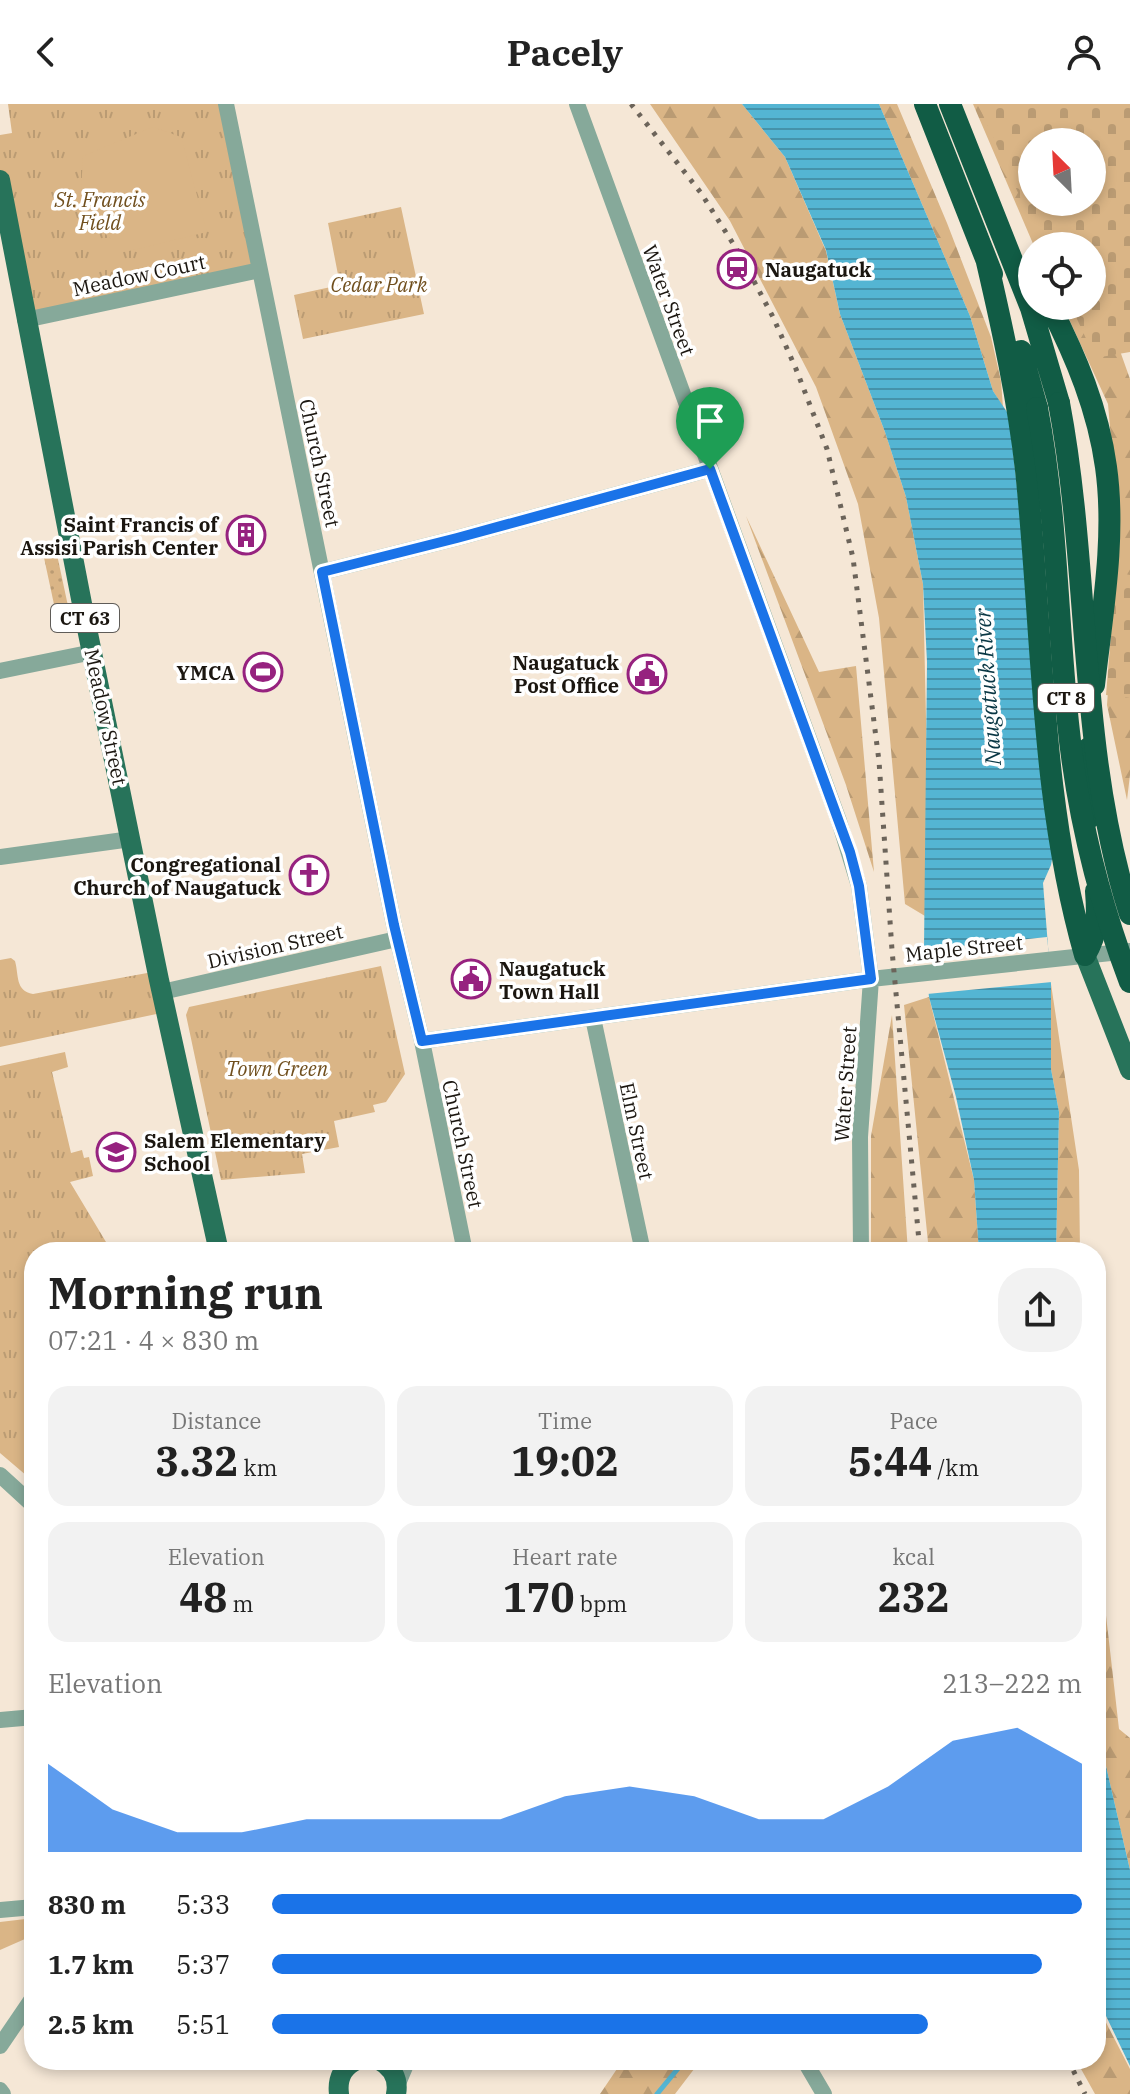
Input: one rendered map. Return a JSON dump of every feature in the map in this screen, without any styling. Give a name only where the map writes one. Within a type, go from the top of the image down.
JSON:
[{"type":"highway","points":[[914,104],[947,160]]},
{"type":"highway","name":"CT 8","points":[[925,104],[1013,327],[1027,409],[1052,501],[1067,722],[1074,777],[1097,886],[1130,982]]},
{"type":"highway","name":"CT 8","points":[[950,104],[1031,308],[1059,403],[1075,506],[1092,728],[1099,780],[1109,836],[1130,914]]},
{"type":"highway","points":[[980,178],[1018,247]]},
{"type":"highway","points":[[1056,320],[1086,387],[1106,469],[1106,569],[1088,757],[1088,798],[1098,925],[1085,955]]},
{"type":"highway","points":[[1027,409],[1027,487],[1051,781],[1063,867],[1085,955]]},
{"type":"main road","name":"Meadow Street","points":[[0,180],[25,320],[162,992],[217,1242]]},
{"type":"main road","points":[[1085,955],[1130,1070]]},
{"type":"main road","points":[[392,2070],[397,2090]]},
{"type":"street","name":"Church Street","points":[[226,104],[397,939],[422,1041],[463,1242]]},
{"type":"street","name":"Water Street","points":[[577,104],[850,852],[859,886],[871,979],[860,1137],[861,1242]]},
{"type":"street","name":"Meadow Court","points":[[25,320],[260,270]]},
{"type":"street","points":[[322,572],[710,469]]},
{"type":"street","points":[[0,671],[93,652]]},
{"type":"street","points":[[0,857],[131,839]]},
{"type":"street","name":"Division Street","points":[[162,992],[397,939]]},
{"type":"street","name":"Maple Street","points":[[422,1041],[925,972],[1130,951]]},
{"type":"street","name":"Elm Street","points":[[593,1018],[641,1242]]},
{"type":"street","points":[[0,1475],[24,1497]]},
{"type":"street","points":[[0,1720],[24,1718]]},
{"type":"street","points":[[0,1910],[24,1908]]},
{"type":"street","points":[[0,2046],[24,2011]]},
{"type":"street","points":[[397,2090],[404,2070]]},
{"type":"street","points":[[810,2070],[824,2094]]},
{"type":"green space","name":"St. Francis Field","points":[[8,104],[231,104],[262,271],[25,320],[0,180],[0,135],[12,133]]},
{"type":"green space","points":[[650,104],[742,104],[785,157],[826,251],[840,314],[906,497],[923,584],[927,764],[925,916],[905,904],[879,618],[858,504],[816,387],[730,221]]},
{"type":"green space","points":[[879,104],[897,104],[947,223],[991,337],[1001,381],[1003,407],[993,391],[970,316]]},
{"type":"green space","points":[[973,104],[1021,104],[1028,128],[1018,128],[1018,209]]},
{"type":"green space","points":[[978,104],[1130,104],[1130,352],[1095,358],[1077,320],[1106,320],[1106,232],[1036,232],[1028,216],[1106,216],[1106,128],[1018,128],[1018,193]]},
{"type":"green space","points":[[153,127],[181,137],[207,232],[125,252],[80,211],[83,156]]},
{"type":"green space","name":"Cedar Park","points":[[401,207],[424,314],[303,339],[294,295],[340,285],[328,223]]},
{"type":"green space","points":[[1021,216],[1046,216],[1063,232],[1028,232]]},
{"type":"green space","points":[[1069,320],[1101,320],[1119,348],[1130,379],[1130,775],[1127,800],[1107,705],[1119,533],[1108,404]]},
{"type":"green space","points":[[746,516],[819,672],[856,666],[874,872],[846,785]]},
{"type":"green space","points":[[56,550],[68,606],[55,609],[43,553]]},
{"type":"green space","points":[[1116,572],[1130,575],[1130,698],[1106,695]]},
{"type":"green space","points":[[11,958],[15,961],[20,986],[33,994],[158,971],[166,1012],[0,1047],[0,960]]},
{"type":"green space","name":"Town Green","points":[[381,966],[405,1074],[386,1102],[373,1105],[375,1112],[334,1121],[339,1147],[302,1154],[305,1173],[221,1180],[186,1015],[189,1007]]},
{"type":"green space","points":[[1051,984],[1079,1170],[1080,1242],[1056,1242],[1059,1112],[1051,1069]]},
{"type":"green space","points":[[929,997],[974,1180],[978,1242],[928,1242],[904,1005]]},
{"type":"green space","points":[[892,1015],[907,1242],[871,1242],[871,1136]]},
{"type":"green space","points":[[65,1052],[68,1067],[52,1072],[71,1153],[82,1150],[84,1158],[89,1157],[93,1176],[70,1182],[106,1242],[24,1242],[24,1473],[0,1453],[0,1066]]},
{"type":"green space","points":[[1106,1615],[1119,1729],[1130,1738],[1130,1870],[1106,1766]]},
{"type":"green space","points":[[24,1919],[24,1939],[0,1950],[0,1922]]},
{"type":"green space","points":[[1106,2022],[1130,2069],[1130,2094],[1095,2094],[1082,2070],[1106,2070]]},
{"type":"green space","points":[[616,2070],[693,2070],[675,2094],[600,2094]]},
{"type":"water","name":"Naugatuck River","points":[[742,104],[879,104],[970,316],[993,391],[1009,415],[1056,838],[1051,865],[1043,883],[1051,984],[1051,1069],[1059,1112],[1056,1242],[978,1242],[974,1180],[929,997],[924,950],[927,662],[923,584],[906,497],[885,432],[840,314],[826,250],[785,157]]},
{"type":"water","points":[[1106,1766],[1130,1870],[1130,2066],[1106,2016]]},
{"type":"pier","points":[[1047,937],[1052,982],[927,994],[923,950]]},
{"type":"waterway","points":[[657,2094],[677,2070]]},
{"type":"railway","points":[[631,104],[701,193],[739,253],[773,317],[827,449],[853,558],[879,761],[892,950],[919,1242]]},
{"type":"railway","points":[[1073,2070],[1085,2094]]},
{"type":"place","name":"Naugatuck","points":[[737,269]]},
{"type":"place","name":"Saint Francis of Assisi Parish Center","points":[[246,535]]},
{"type":"place","name":"YMCA","points":[[263,672]]},
{"type":"place","name":"Naugatuck Post Office","points":[[647,674]]},
{"type":"place","name":"Congregational Church of Naugatuck","points":[[309,875]]},
{"type":"place","name":"Naugatuck Town Hall","points":[[471,979]]},
{"type":"place","name":"Salem Elementary School","points":[[116,1152]]},
{"type":"route","points":[[710,469],[850,852],[859,886],[871,979],[422,1041],[394,925],[322,572],[710,469]]}]
